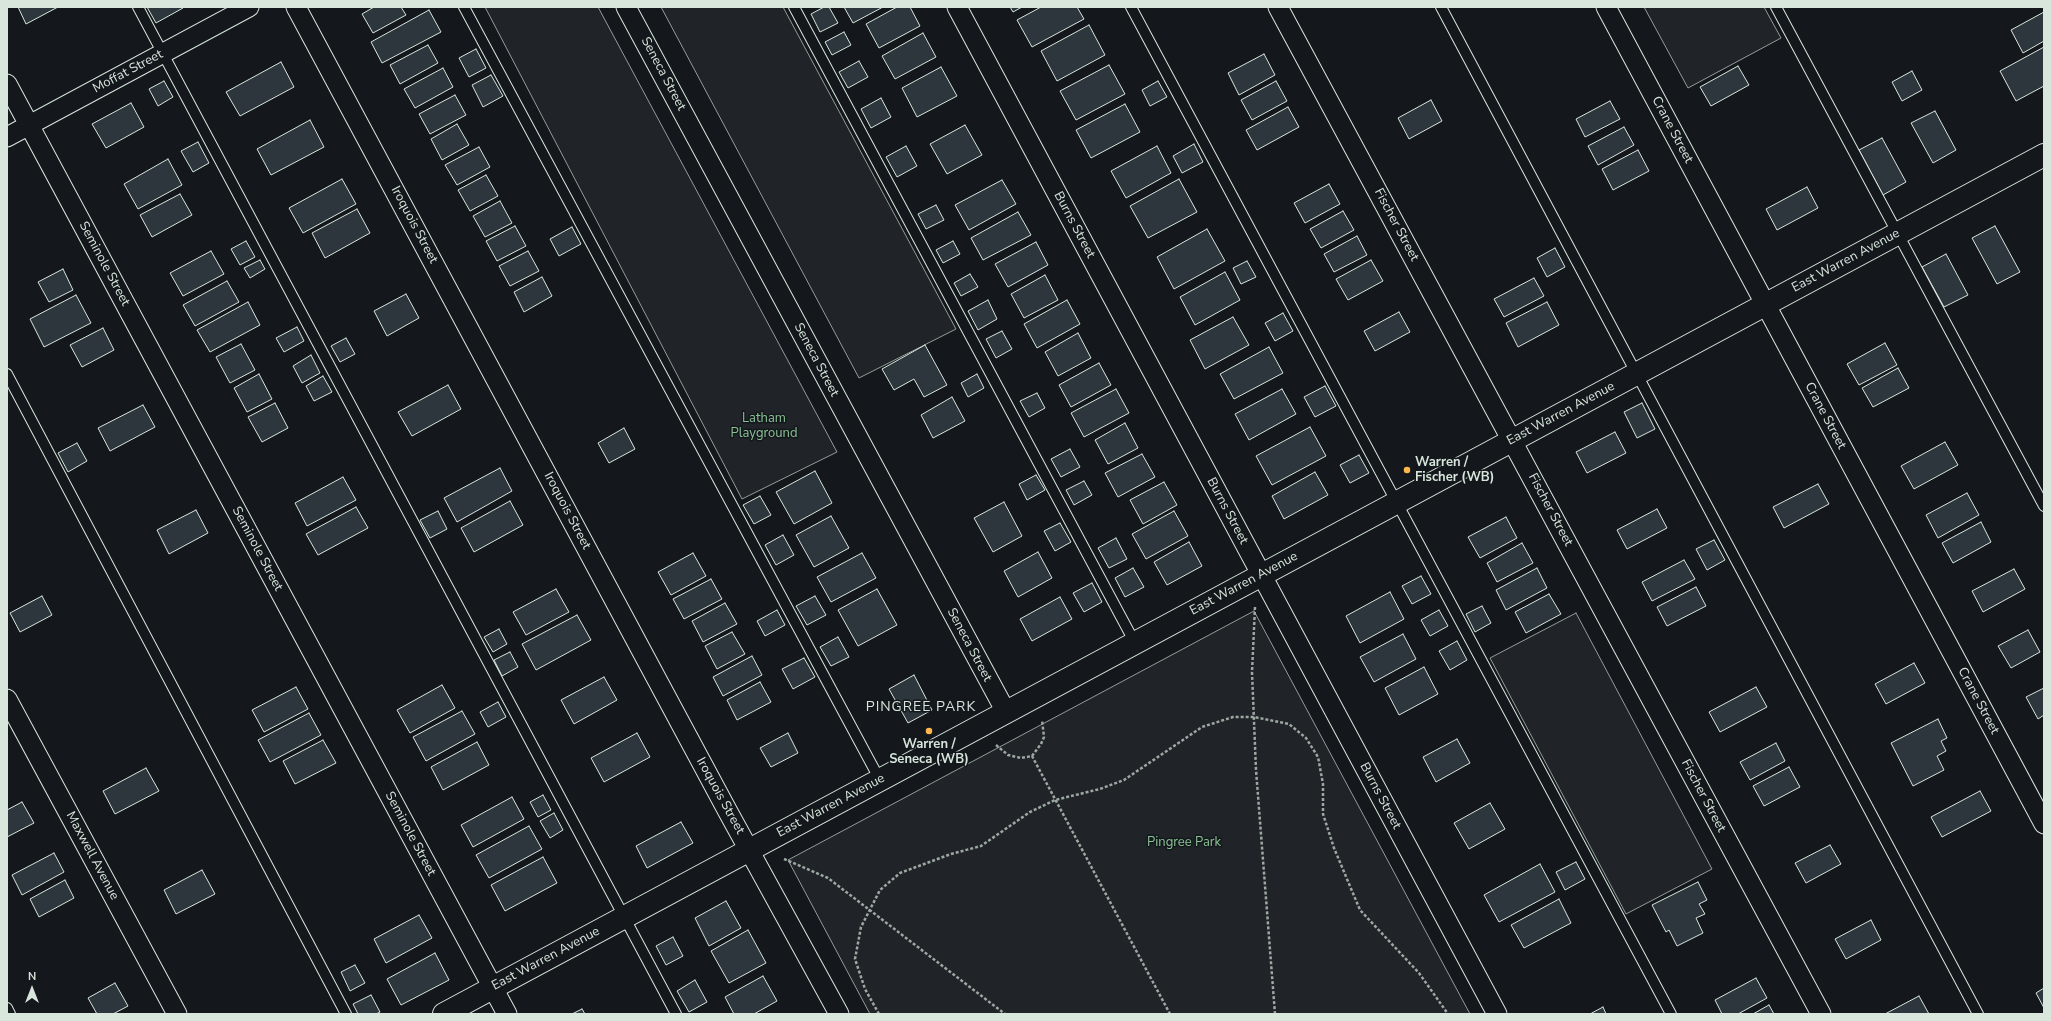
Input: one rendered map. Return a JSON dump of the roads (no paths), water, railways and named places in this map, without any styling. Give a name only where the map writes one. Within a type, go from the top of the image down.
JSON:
[{"type":"main road","name":"East Warren Avenue","points":[[444,1014],[2044,155]]},
{"type":"street","name":"Moffat Street","points":[[7,137],[249,7]]},
{"type":"street","name":"Iroquois Street","points":[[296,7],[839,1014]]},
{"type":"street","name":"Seneca Street","points":[[626,7],[1006,712]]},
{"type":"street","name":"Burns Street","points":[[957,7],[1498,1014]]},
{"type":"street","name":"Fischer Street","points":[[1278,7],[1820,1014]]},
{"type":"street","name":"Crane Street","points":[[1606,7],[2044,824]]},
{"type":"street","name":"Seminole Street","points":[[7,84],[507,1014]]},
{"type":"street","name":"Maxwell Avenue","points":[[7,699],[177,1014]]},
{"type":"lane","points":[[138,7],[676,1014]]},
{"type":"lane","points":[[464,7],[880,780]]},
{"type":"lane","points":[[794,7],[1135,643]]},
{"type":"lane","points":[[1131,7],[1398,502],[1670,1014]]},
{"type":"lane","points":[[1441,7],[1978,1014]]},
{"type":"lane","points":[[1776,7],[1896,234],[2044,506]]},
{"type":"lane","points":[[7,374],[346,1014]]},
{"type":"lane","points":[[7,1008],[10,1014]]},
{"type":"place","name":"Warren / Fischer (WB)","points":[[1407,470]]},
{"type":"place","name":"Warren / Seneca (WB)","points":[[929,731]]},
{"type":"district","name":"PINGREE PARK","points":[[921,708]]},
{"type":"park label","name":"Latham Playground","points":[[764,426]]},
{"type":"park label","name":"Pingree Park","points":[[1184,843]]}]
